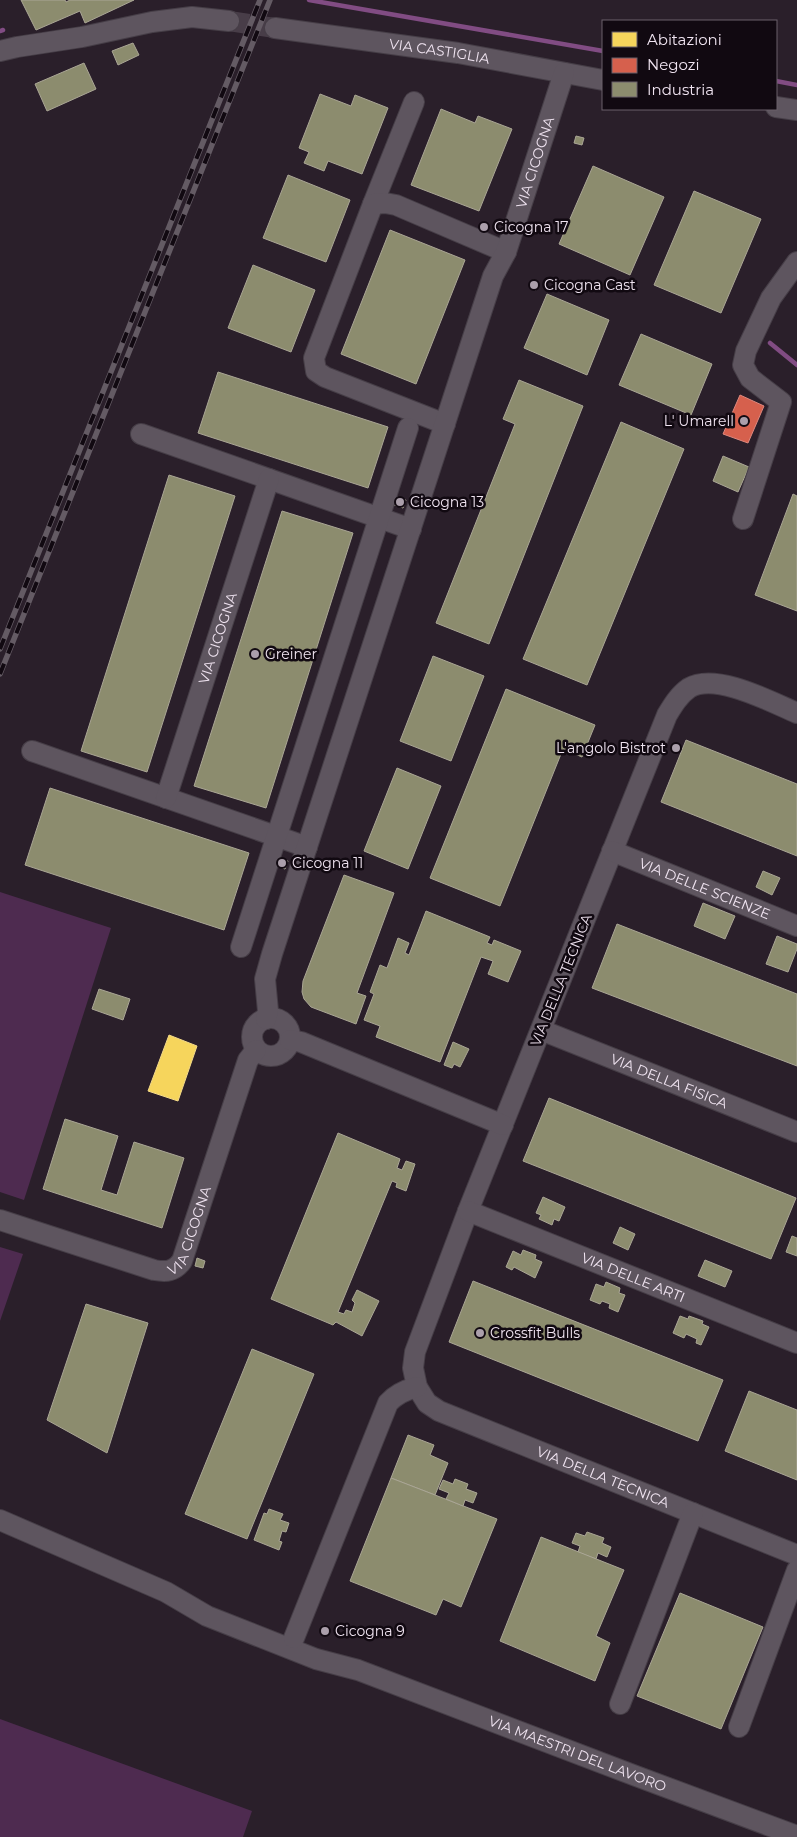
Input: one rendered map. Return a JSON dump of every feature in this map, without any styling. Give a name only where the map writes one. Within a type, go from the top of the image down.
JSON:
[{"type":"street","points":[[0,51],[82,38],[152,22],[192,17],[229,20]]},
{"type":"street","name":"VIA CASTIGLIA","points":[[275,28],[458,53],[602,80]]},
{"type":"street","name":"VIA CICOGNA","points":[[0,1220],[154,1270],[173,1270],[182,1261],[248,1060],[256,1050],[253,1044],[252,1032],[260,1021],[266,1019],[268,1011],[265,979],[307,847],[493,276],[506,252],[564,73]]},
{"type":"street","points":[[414,102],[314,358],[316,371],[325,377],[445,424]]},
{"type":"street","points":[[777,107],[797,110]]},
{"type":"street","points":[[373,204],[385,203],[396,205],[506,252]]},
{"type":"street","points":[[742,519],[781,402],[750,378],[743,365],[746,351],[771,298],[797,262]]},
{"type":"street","points":[[241,947],[408,428]]},
{"type":"street","points":[[141,434],[411,529]]},
{"type":"street","name":"VIA CICOGNA","points":[[166,798],[269,479]]},
{"type":"street","name":"VIA DELLA TECNICA","points":[[797,713],[731,686],[704,684],[691,687],[680,695],[667,715],[468,1211],[414,1352],[413,1368],[417,1387],[427,1402],[439,1411],[797,1555]]},
{"type":"street","points":[[32,751],[307,847]]},
{"type":"street","name":"VIA DELLE SCIENZE","points":[[612,851],[797,926]]},
{"type":"street","points":[[256,1050],[267,1056],[279,1055],[285,1052],[290,1040],[290,1034],[284,1023],[272,1018],[266,1019]]},
{"type":"street","name":"VIA DELLA FISICA","points":[[541,1030],[797,1132]]},
{"type":"street","points":[[290,1040],[301,1042],[503,1125]]},
{"type":"street","name":"VIA DELLE ARTI","points":[[468,1211],[797,1343]]},
{"type":"street","points":[[294,1638],[388,1403],[395,1395],[417,1387]]},
{"type":"street","points":[[620,1704],[693,1513]]},
{"type":"street","name":"VIA MAESTRI DEL LAVORO","points":[[0,1520],[166,1592],[207,1616],[222,1622],[316,1659],[358,1670],[797,1836]]},
{"type":"street","points":[[739,1727],[797,1570]]},
{"type":"street","name":"VIA MAESTRI DEL LAVORO","points":[[166,1592],[210,1604],[319,1648],[358,1670]]},
{"type":"shaded area","points":[[0,892],[111,928],[24,1200],[0,1192]]},
{"type":"shaded area","points":[[0,1247],[23,1254],[0,1321]]},
{"type":"shaded area","points":[[0,1719],[252,1811],[243,1837],[0,1837]]},
{"type":"building: Abitazioni","points":[[169,1035],[197,1046],[178,1101],[148,1091]]},
{"type":"building: Negozi","points":[[740,395],[764,406],[748,443],[723,434]]},
{"type":"building: Industria","points":[[21,0],[65,0],[66,2],[70,0],[134,0],[85,23],[80,11],[36,30]]},
{"type":"building: Industria","points":[[133,43],[139,55],[118,65],[112,51]]},
{"type":"building: Industria","points":[[84,63],[96,89],[47,111],[35,84]]},
{"type":"building: Industria","points":[[320,94],[351,106],[355,95],[388,108],[362,174],[328,161],[324,171],[304,163],[309,152],[299,148]]},
{"type":"building: Industria","points":[[441,109],[475,123],[478,116],[512,129],[479,211],[411,185]]},
{"type":"building: Industria","points":[[576,136],[584,138],[582,145],[574,143]]},
{"type":"building: Industria","points":[[593,166],[664,197],[630,275],[559,244]]},
{"type":"building: Industria","points":[[288,175],[350,200],[326,262],[263,238]]},
{"type":"building: Industria","points":[[694,191],[761,219],[721,313],[654,285]]},
{"type":"building: Industria","name":"Cicogna 17","points":[[483,222],[488,224],[485,232],[480,230]]},
{"type":"building: Industria","points":[[390,230],[465,260],[416,384],[341,354]]},
{"type":"building: Industria","points":[[253,265],[315,290],[291,352],[228,328]]},
{"type":"building: Industria","name":"Cicogna Cast","points":[[533,280],[538,282],[536,290],[530,288]]},
{"type":"building: Industria","points":[[547,294],[609,320],[587,375],[524,348]]},
{"type":"building: Industria","points":[[641,334],[712,364],[691,415],[619,385]]},
{"type":"building: Industria","points":[[218,372],[388,427],[368,488],[198,433]]},
{"type":"building: Industria","points":[[519,380],[583,406],[489,644],[436,623],[515,424],[503,419]]},
{"type":"building: Industria","points":[[621,422],[684,449],[587,685],[523,659]]},
{"type":"building: Industria","points":[[723,456],[749,467],[738,492],[713,481]]},
{"type":"building: Industria","points":[[169,475],[235,496],[147,772],[81,751]]},
{"type":"building: Industria","points":[[793,494],[797,496],[797,611],[755,595]]},
{"type":"building: Industria","name":"Cicogna 13","points":[[397,497],[406,500],[403,508],[394,505]]},
{"type":"building: Industria","points":[[282,511],[353,533],[266,808],[194,786]]},
{"type":"building: Industria","points":[[433,656],[484,676],[451,761],[400,741]]},
{"type":"building: Industria","points":[[506,689],[595,725],[582,757],[563,749],[500,906],[430,878]]},
{"type":"building: Industria","points":[[686,740],[797,784],[797,856],[661,802]]},
{"type":"building: Industria","points":[[397,768],[441,786],[408,869],[364,851]]},
{"type":"building: Industria","points":[[50,788],[249,853],[224,930],[25,865]]},
{"type":"building: Industria","name":"Cicogna 11","points":[[279,858],[288,861],[285,869],[276,866]]},
{"type":"building: Industria","points":[[763,871],[780,878],[772,895],[756,887]]},
{"type":"building: Industria","points":[[344,875],[394,893],[357,993],[366,996],[356,1024],[311,1007],[304,999],[302,992],[303,981]]},
{"type":"building: Industria","points":[[703,903],[735,916],[725,939],[694,926]]},
{"type":"building: Industria","points":[[426,911],[490,937],[487,943],[492,945],[494,940],[521,951],[508,982],[488,974],[493,961],[481,957],[440,1062],[376,1037],[380,1026],[364,1020],[374,994],[370,992],[380,965],[387,968],[398,938],[409,943],[405,953],[409,955]]},
{"type":"building: Industria","points":[[617,924],[797,994],[797,1066],[592,988]]},
{"type":"building: Industria","points":[[777,936],[797,944],[797,949],[788,972],[766,964]]},
{"type":"building: Industria","points":[[99,989],[130,999],[123,1020],[92,1009]]},
{"type":"building: Industria","points":[[453,1042],[469,1049],[460,1067],[454,1064],[452,1068],[444,1065]]},
{"type":"building: Industria","points":[[549,1098],[796,1198],[771,1259],[523,1161]]},
{"type":"building: Industria","points":[[65,1119],[118,1136],[101,1190],[117,1195],[134,1142],[184,1158],[162,1228],[43,1189]]},
{"type":"building: Industria","points":[[338,1133],[400,1159],[397,1168],[402,1170],[406,1161],[415,1164],[406,1191],[396,1187],[397,1183],[392,1181],[338,1312],[344,1314],[346,1310],[352,1312],[355,1303],[352,1300],[357,1290],[379,1301],[362,1336],[336,1322],[333,1325],[271,1299]]},
{"type":"building: Industria","points":[[543,1197],[565,1207],[559,1221],[554,1219],[552,1225],[539,1219],[541,1215],[536,1213]]},
{"type":"building: Industria","points":[[620,1227],[635,1234],[628,1250],[613,1243]]},
{"type":"building: Industria","points":[[792,1236],[797,1238],[797,1256],[786,1252]]},
{"type":"building: Industria","points":[[523,1250],[536,1255],[535,1259],[542,1262],[535,1278],[514,1267],[512,1270],[506,1267],[513,1251],[521,1255]]},
{"type":"building: Industria","points":[[197,1258],[205,1261],[203,1268],[195,1266]]},
{"type":"building: Industria","points":[[705,1260],[732,1271],[725,1287],[698,1276]]},
{"type":"building: Industria","points":[[473,1281],[723,1380],[698,1441],[449,1342]]},
{"type":"building: Industria","points":[[606,1282],[620,1288],[619,1293],[625,1295],[618,1312],[609,1308],[610,1304],[602,1301],[600,1304],[590,1300],[596,1284],[604,1287]]},
{"type":"building: Industria","points":[[86,1304],[148,1323],[107,1453],[47,1420]]},
{"type":"building: Industria","points":[[680,1316],[688,1319],[689,1316],[703,1321],[702,1324],[709,1327],[701,1345],[696,1343],[697,1339],[686,1334],[684,1338],[673,1333]]},
{"type":"building: Industria","points":[[252,1349],[314,1374],[247,1539],[185,1514]]},
{"type":"building: Industria","points":[[749,1391],[797,1410],[797,1480],[725,1451]]},
{"type":"building: Industria","points":[[408,1435],[434,1445],[430,1455],[448,1463],[435,1495],[391,1478]]},
{"type":"building: Industria","points":[[391,1478],[497,1519],[461,1607],[443,1599],[436,1615],[350,1581]]},
{"type":"building: Industria","points":[[455,1479],[468,1484],[466,1489],[477,1493],[473,1503],[465,1500],[463,1506],[446,1499],[449,1493],[439,1489],[443,1480],[453,1484]]},
{"type":"building: Industria","points":[[269,1509],[283,1514],[280,1520],[289,1523],[286,1532],[282,1531],[279,1541],[282,1542],[279,1550],[254,1540],[264,1513],[267,1514]]},
{"type":"building: Industria","points":[[587,1532],[604,1538],[602,1543],[611,1547],[607,1557],[598,1553],[596,1559],[578,1552],[580,1546],[572,1543],[576,1533],[585,1536]]},
{"type":"building: Industria","points":[[541,1537],[624,1570],[596,1636],[610,1643],[595,1681],[500,1641]]},
{"type":"building: Industria","points":[[680,1593],[763,1627],[721,1729],[637,1696]]},
{"type":"building: Industria","name":"Cicogna 9","points":[[323,1626],[329,1629],[327,1635],[321,1633]]},
{"type":"waterway","points":[[309,0],[602,51]]},
{"type":"waterway","points":[[777,81],[797,85]]},
{"type":"waterway","points":[[770,343],[797,365]]},
{"type":"tunnel","points":[[229,21],[275,28]]},
{"type":"railway","points":[[0,649],[260,0]]},
{"type":"railway","points":[[0,674],[270,0]]},
{"type":"place","name":"Cicogna 17","points":[[484,227]]},
{"type":"place","name":"Cicogna Cast","points":[[534,285]]},
{"type":"place","name":"L' Umarell","points":[[744,421]]},
{"type":"place","name":"Cicogna 13","points":[[400,502]]},
{"type":"place","name":"Greiner","points":[[255,654]]},
{"type":"place","name":"L'angolo Bistrot","points":[[676,748]]},
{"type":"place","name":"Cicogna 11","points":[[282,863]]},
{"type":"place","name":"Crossfit Bulls","points":[[480,1333]]},
{"type":"place","name":"Cicogna 9","points":[[325,1631]]}]
